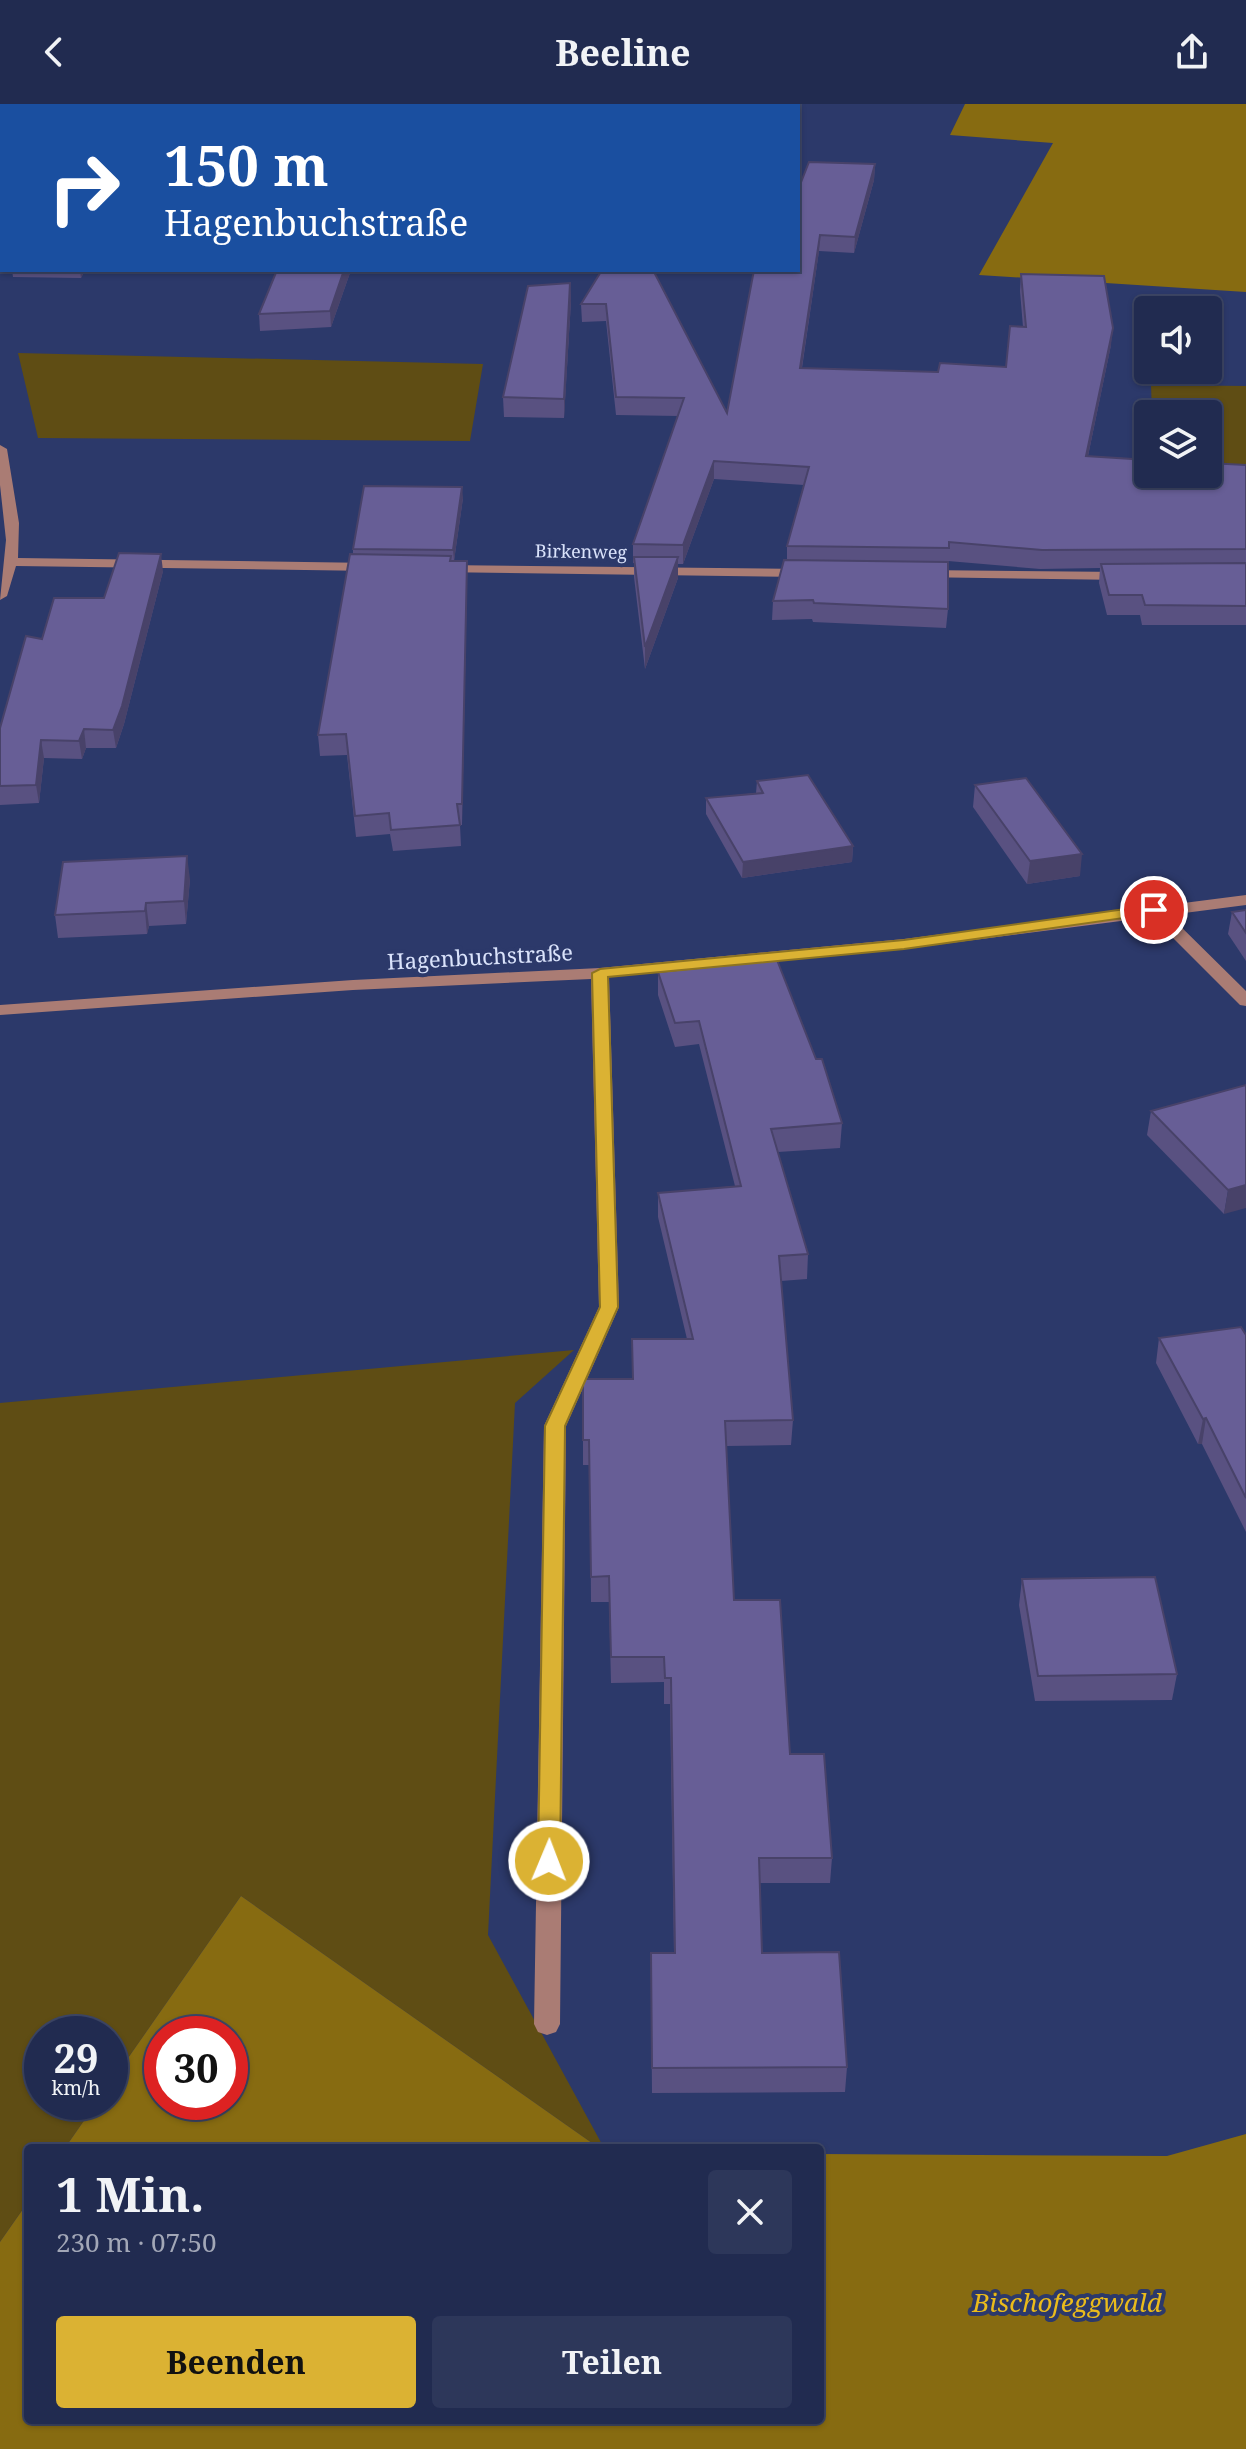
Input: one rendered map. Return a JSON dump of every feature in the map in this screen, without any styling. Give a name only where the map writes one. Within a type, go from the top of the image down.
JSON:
[{"type":"street","points":[[0,449],[15,535],[13,562],[0,596]]},
{"type":"street","points":[[13,562],[395,568]]},
{"type":"street","name":"Birkenweg","points":[[427,568],[814,573]]},
{"type":"street","points":[[909,574],[1142,576]]},
{"type":"street","name":"Hagenbuchstraße","points":[[0,1010],[353,985],[600,973],[904,944],[1246,900]]},
{"type":"street","points":[[1154,910],[1246,1001]]},
{"type":"street","points":[[547,2024],[555,1426],[609,1307],[600,973]]},
{"type":"shaded area","points":[[18,353],[483,364],[470,441],[38,438]]},
{"type":"shaded area","points":[[1151,385],[1246,386],[1246,474],[1222,473],[1222,400],[1152,400]]},
{"type":"shaded area","points":[[574,1350],[515,1403],[488,1935],[602,2144],[593,2144],[241,1896],[157,2016],[144,2016],[144,2035],[128,2058],[128,2016],[24,2016],[24,2120],[84,2120],[68,2144],[24,2144],[24,2208],[0,2242],[0,1403]]},
{"type":"green space","points":[[965,104],[1246,104],[1246,292],[979,275],[1053,143],[950,135]]},
{"type":"green space","points":[[241,1896],[593,2144],[68,2144],[84,2120],[128,2120],[128,2058],[144,2035],[144,2120],[248,2120],[248,2016],[157,2016]]},
{"type":"green space","name":"Bischofeggwald","points":[[1246,2134],[1246,2449],[0,2449],[0,2242],[24,2208],[24,2424],[824,2424],[824,2154],[1167,2156]]},
{"type":"building","points":[[809,162],[875,164],[855,237],[820,235],[800,368],[938,372],[940,363],[1006,367],[1010,326],[1026,327],[1021,274],[1104,276],[1113,328],[1086,456],[1134,459],[1134,488],[1222,488],[1222,464],[1246,465],[1246,549],[1042,550],[949,542],[949,548],[787,546],[809,467],[714,461],[683,545],[633,544],[684,398],[616,397],[606,304],[581,304],[601,272],[654,272],[727,413],[754,272],[800,272],[800,185]]},
{"type":"building","points":[[276,272],[343,272],[330,311],[259,314]]},
{"type":"building","points":[[570,283],[564,399],[503,397],[528,286]]},
{"type":"building","points":[[364,486],[462,487],[453,550],[353,549]]},
{"type":"building","points":[[119,553],[161,554],[113,730],[84,729],[79,741],[41,740],[36,785],[0,786],[0,728],[26,636],[42,639],[54,598],[104,598]]},
{"type":"building","points":[[350,554],[451,556],[450,561],[467,561],[462,804],[457,804],[460,825],[391,830],[389,813],[355,816],[346,734],[318,735]]},
{"type":"building","points":[[634,557],[678,557],[645,647]]},
{"type":"building","points":[[784,560],[948,562],[948,609],[814,603],[813,600],[773,601]]},
{"type":"building","points":[[1246,563],[1246,606],[1145,605],[1142,595],[1109,595],[1101,564]]},
{"type":"building","points":[[808,775],[853,846],[743,862],[706,798],[763,793],[757,781]]},
{"type":"building","points":[[1026,778],[1082,854],[1030,861],[975,785]]},
{"type":"building","points":[[187,856],[184,901],[146,903],[145,911],[55,915],[63,862]]},
{"type":"building","points":[[1246,910],[1246,933],[1232,912]]},
{"type":"building","points":[[777,960],[816,1059],[822,1059],[842,1123],[771,1129],[808,1254],[779,1256],[793,1420],[725,1421],[734,1600],[780,1600],[790,1754],[824,1754],[832,1858],[759,1858],[762,1953],[839,1952],[847,2067],[652,2068],[651,1953],[675,1953],[671,1678],[665,1678],[664,1657],[611,1657],[609,1576],[591,1577],[589,1440],[583,1440],[583,1379],[633,1379],[632,1339],[693,1339],[658,1193],[741,1186],[699,1021],[675,1023],[658,972]]},
{"type":"building","points":[[1246,1085],[1246,1185],[1228,1190],[1151,1111]]},
{"type":"building","points":[[1241,1327],[1246,1335],[1246,1498],[1206,1418],[1203,1419],[1159,1338]]},
{"type":"building","points":[[1155,1577],[1177,1674],[1038,1676],[1022,1579]]},
{"type":"route","points":[[549,1861],[555,1426],[609,1307],[600,973],[904,944],[1154,910]]}]
